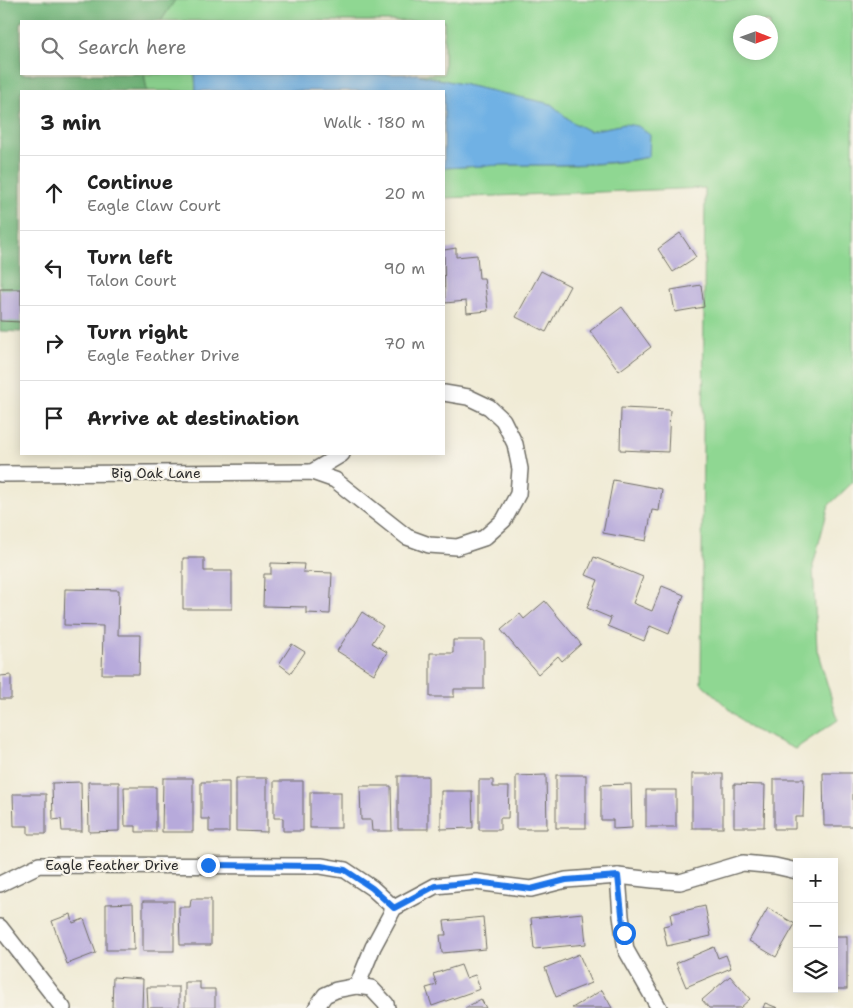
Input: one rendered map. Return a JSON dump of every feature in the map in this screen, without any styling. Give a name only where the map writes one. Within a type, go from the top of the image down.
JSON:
[{"type":"street","name":"Big Oak Lane","points":[[0,474],[312,472],[335,480],[408,537],[428,545],[457,547],[484,538],[504,520],[518,494],[520,469],[515,444],[503,420],[490,407],[468,397],[445,393]]},
{"type":"street","points":[[312,472],[340,455]]},
{"type":"street","points":[[357,986],[373,947],[394,908],[435,886],[476,882],[531,889],[566,880],[618,876],[680,882],[743,863],[775,866],[793,870]]},
{"type":"street","name":"Eagle Feather Drive","points":[[0,884],[39,865],[321,866],[345,870],[372,888],[394,908]]},
{"type":"street","points":[[618,876],[626,950],[659,1008]]},
{"type":"street","points":[[0,927],[63,1008]]},
{"type":"street","points":[[316,1008],[325,995],[336,990],[357,986],[371,988],[386,1004],[387,1008]]},
{"type":"green space","points":[[0,0],[175,0],[162,20],[20,20],[20,75],[144,75],[147,90],[20,90],[20,332],[0,331]]},
{"type":"green space","points":[[175,0],[853,0],[853,482],[829,505],[813,565],[817,650],[838,720],[795,749],[750,728],[701,683],[705,188],[445,198],[445,168],[598,164],[649,157],[625,124],[589,131],[572,122],[551,104],[420,75],[445,75],[445,20],[162,20]]},
{"type":"green space","points":[[144,75],[195,75],[196,90],[147,90]]},
{"type":"water","points":[[195,75],[420,75],[551,104],[572,122],[589,131],[625,124],[638,126],[650,135],[649,157],[564,165],[496,165],[445,168],[445,90],[196,90]]},
{"type":"building","points":[[680,233],[696,257],[673,272],[658,249]]},
{"type":"building","points":[[456,248],[456,257],[477,255],[479,278],[484,278],[488,311],[467,313],[466,301],[445,303],[445,250]]},
{"type":"building","points":[[541,271],[570,286],[546,332],[516,317]]},
{"type":"building","points":[[701,285],[704,307],[675,312],[671,290]]},
{"type":"building","points":[[0,289],[20,289],[20,322],[0,321]]},
{"type":"building","points":[[622,307],[651,347],[619,371],[590,331]]},
{"type":"building","points":[[621,408],[670,410],[668,452],[620,450]]},
{"type":"building","points":[[613,480],[662,489],[659,511],[652,510],[646,541],[603,533]]},
{"type":"building","points":[[594,557],[643,577],[633,603],[652,611],[662,586],[684,595],[669,634],[650,626],[644,641],[608,626],[611,618],[587,608],[598,580],[586,575]]},
{"type":"building","points":[[183,558],[204,558],[204,571],[232,571],[232,609],[183,609]]},
{"type":"building","points":[[271,563],[304,564],[303,572],[332,573],[330,614],[306,613],[306,607],[263,606],[264,574],[271,574]]},
{"type":"building","points":[[65,589],[119,590],[118,635],[140,635],[139,674],[102,674],[103,626],[64,625]]},
{"type":"building","points":[[545,601],[581,644],[562,661],[558,656],[538,674],[501,630],[520,614],[524,619]]},
{"type":"building","points":[[362,612],[383,626],[372,643],[387,652],[374,674],[337,651]]},
{"type":"building","points":[[453,640],[484,640],[484,689],[454,689],[454,697],[430,697],[430,653],[453,653]]},
{"type":"building","points":[[292,644],[305,652],[291,673],[279,664]]},
{"type":"building","points":[[11,675],[11,699],[0,699],[0,676]]},
{"type":"building","points":[[823,773],[853,773],[853,826],[824,826]]},
{"type":"building","points":[[692,774],[723,774],[723,828],[692,828]]},
{"type":"building","points":[[546,775],[547,829],[516,829],[516,776]]},
{"type":"building","points":[[556,775],[586,775],[586,828],[556,828]]},
{"type":"building","points":[[398,776],[428,776],[428,829],[398,829]]},
{"type":"building","points":[[163,778],[193,778],[193,832],[162,832]]},
{"type":"building","points":[[236,778],[267,778],[267,832],[236,831]]},
{"type":"building","points":[[774,779],[804,779],[803,817],[795,817],[795,829],[774,829]]},
{"type":"building","points":[[479,780],[493,780],[493,787],[509,787],[508,818],[500,818],[500,830],[479,830]]},
{"type":"building","points":[[274,781],[303,781],[303,831],[283,831],[283,818],[274,818]]},
{"type":"building","points":[[81,782],[82,831],[62,831],[61,819],[53,820],[52,783]]},
{"type":"building","points":[[88,782],[119,782],[119,831],[89,832]]},
{"type":"building","points":[[201,782],[229,782],[229,832],[209,832],[209,819],[201,819]]},
{"type":"building","points":[[631,784],[632,828],[613,829],[613,820],[601,820],[601,785]]},
{"type":"building","points":[[734,784],[765,785],[764,827],[734,827]]},
{"type":"building","points":[[360,786],[391,786],[392,831],[372,831],[371,820],[361,820]]},
{"type":"building","points":[[124,787],[156,787],[156,832],[136,832],[136,826],[125,826]]},
{"type":"building","points":[[646,790],[676,790],[676,827],[646,827]]},
{"type":"building","points":[[441,791],[472,791],[473,828],[441,829]]},
{"type":"building","points":[[310,792],[341,792],[341,828],[310,828]]},
{"type":"building","points":[[13,794],[46,794],[46,834],[28,834],[28,826],[14,826]]},
{"type":"building","points":[[191,899],[211,899],[211,945],[180,945],[179,907],[190,907]]},
{"type":"building","points":[[143,901],[174,901],[174,951],[143,951]]},
{"type":"building","points":[[133,903],[134,950],[106,950],[106,904]]},
{"type":"building","points":[[705,906],[711,936],[667,946],[663,926],[672,924],[670,914]]},
{"type":"building","points":[[768,908],[793,923],[793,927],[776,957],[749,941]]},
{"type":"building","points":[[583,913],[586,944],[534,949],[531,918]]},
{"type":"building","points":[[71,914],[73,923],[84,919],[96,953],[67,964],[52,921]]},
{"type":"building","points":[[483,917],[486,949],[442,953],[440,935],[446,935],[444,921]]},
{"type":"building","points":[[838,936],[847,936],[847,989],[838,989]]},
{"type":"building","points":[[714,947],[718,958],[726,955],[731,968],[686,987],[676,963]]},
{"type":"building","points":[[579,954],[591,983],[556,997],[545,968]]},
{"type":"building","points":[[461,965],[466,978],[475,975],[480,989],[432,1006],[426,988],[437,985],[433,974]]},
{"type":"building","points":[[730,976],[750,999],[740,1008],[709,1008],[702,1000]]},
{"type":"building","points":[[113,977],[143,979],[142,1008],[112,1008]]},
{"type":"building","points":[[185,982],[200,982],[200,989],[215,989],[215,1008],[185,1008]]},
{"type":"building","points":[[147,987],[179,987],[179,1008],[148,1008]]},
{"type":"building","points":[[602,990],[612,1008],[572,1008]]},
{"type":"building","points":[[481,999],[486,1008],[465,1008]]},
{"type":"building","points":[[765,1003],[778,1008],[763,1008]]},
{"type":"route","points":[[208,865],[321,866],[345,870],[372,888],[394,908],[435,886],[476,882],[531,889],[566,880],[618,876],[624,933]]}]
